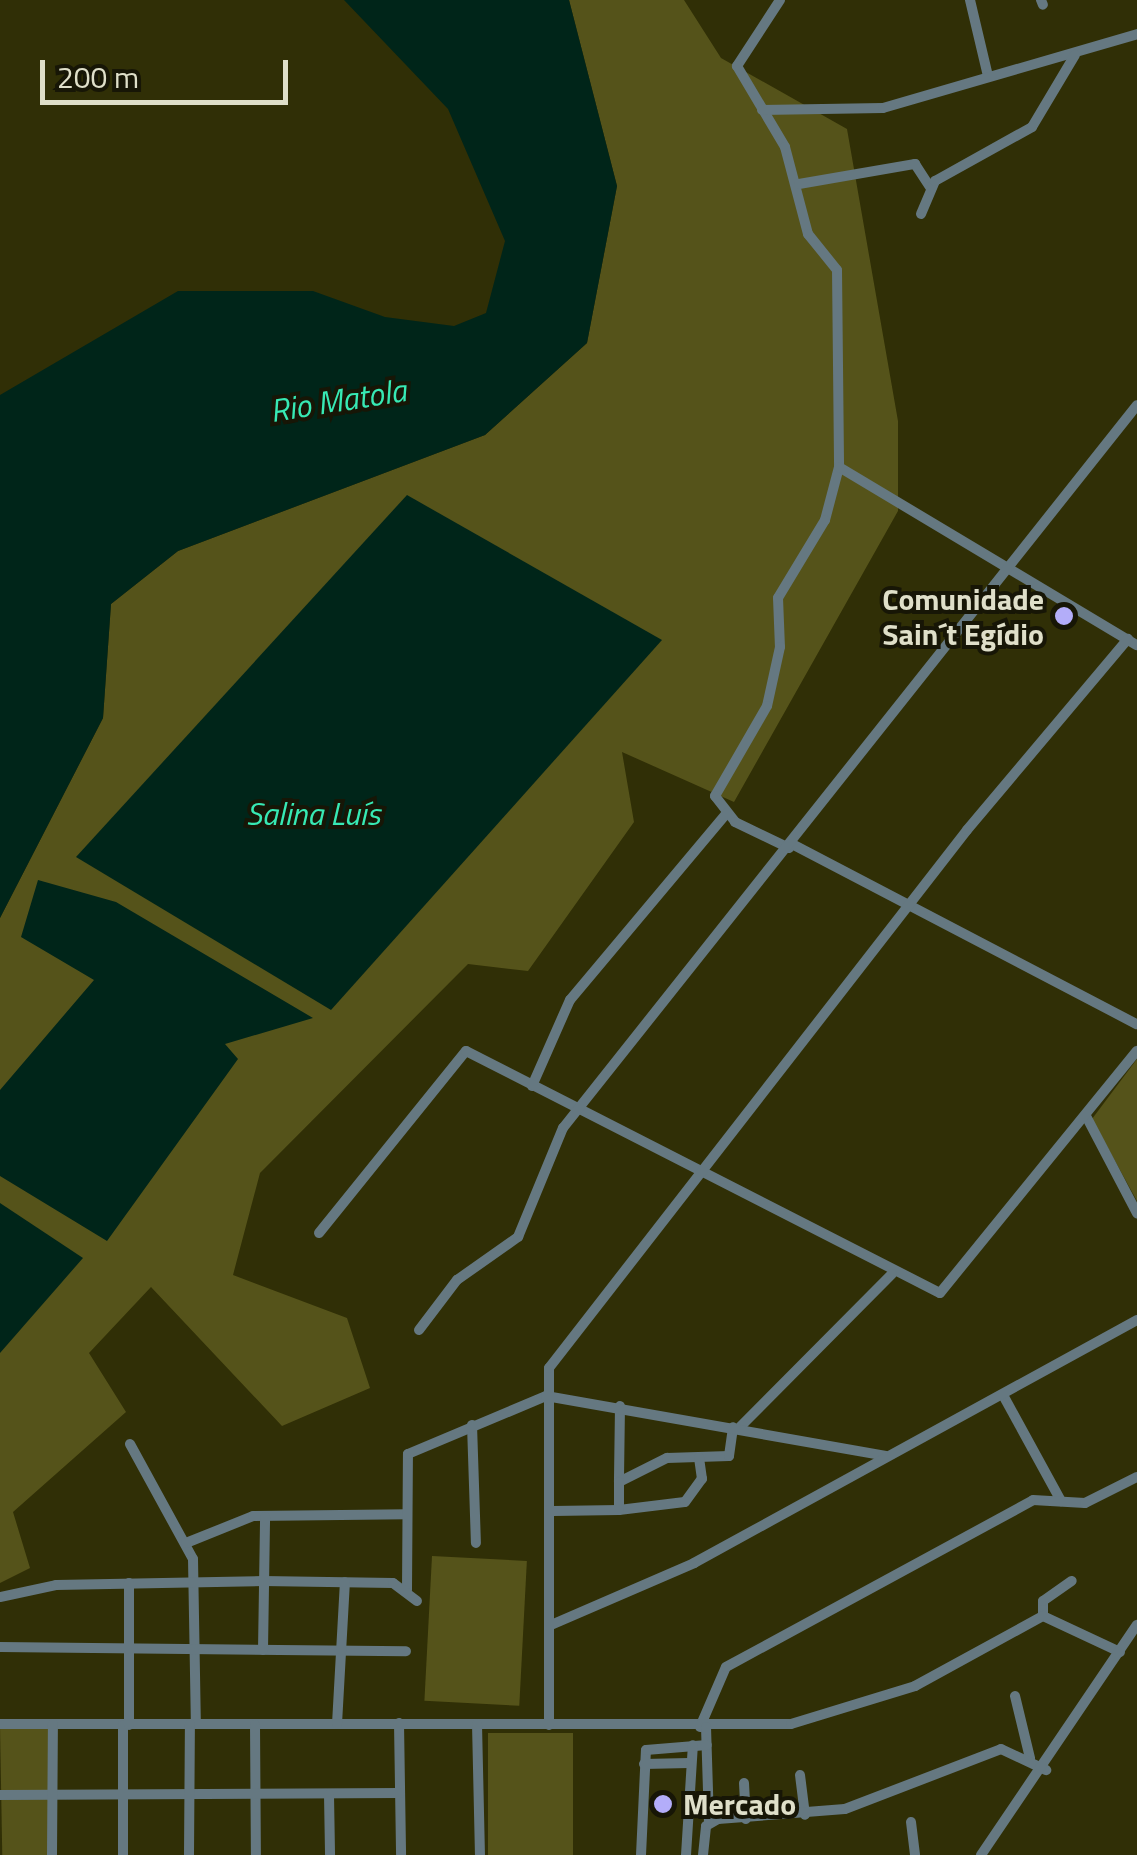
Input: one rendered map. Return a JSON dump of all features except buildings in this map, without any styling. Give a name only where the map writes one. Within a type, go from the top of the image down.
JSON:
[{"type":"street","points":[[780,0],[737,66],[798,184],[808,234],[837,270],[838,467],[825,520],[778,598],[780,647],[766,706],[716,786],[727,813],[1137,1024]]},
{"type":"street","points":[[970,0],[988,76]]},
{"type":"street","points":[[762,110],[864,111],[1137,34]]},
{"type":"street","points":[[921,214],[930,187],[1032,128],[1075,54]]},
{"type":"street","points":[[798,184],[915,164],[930,187]]},
{"type":"street","points":[[419,1330],[467,1270],[518,1237],[550,1150],[579,1107],[791,846],[1009,562],[1137,405]]},
{"type":"street","points":[[549,1725],[553,1511],[546,1396],[562,1344],[910,906],[1133,642],[1009,562],[838,467]]},
{"type":"street","points":[[532,1086],[570,1000],[727,813]]},
{"type":"street","points":[[318,1233],[466,1051],[892,1274],[940,1293],[1137,1051]]},
{"type":"street","points":[[1086,1116],[1137,1213]]},
{"type":"street","points":[[620,1482],[640,1465],[728,1456],[736,1428],[892,1274]]},
{"type":"street","points":[[552,1625],[694,1563],[1137,1320]]},
{"type":"street","points":[[1003,1394],[1061,1501]]},
{"type":"street","points":[[407,1590],[408,1454],[546,1396],[620,1406],[886,1456]]},
{"type":"street","points":[[619,1510],[620,1406]]},
{"type":"street","points":[[472,1425],[476,1543]]},
{"type":"street","points":[[130,1444],[186,1543],[197,1584],[190,1855]]},
{"type":"street","points":[[553,1511],[619,1510],[685,1502],[702,1479],[699,1457]]},
{"type":"street","points":[[704,1855],[709,1822],[703,1727],[726,1667],[1032,1500],[1093,1501],[1137,1478]]},
{"type":"street","points":[[186,1543],[265,1516],[406,1514]]},
{"type":"street","points":[[263,1650],[265,1516]]},
{"type":"street","points":[[0,1597],[129,1584],[263,1581],[345,1582],[407,1590],[417,1601]]},
{"type":"street","points":[[1043,1616],[1043,1601],[1072,1581]]},
{"type":"street","points":[[337,1724],[338,1649],[345,1582]]},
{"type":"street","points":[[123,1855],[129,1584]]},
{"type":"street","points":[[0,1724],[703,1727],[850,1712],[1043,1616]]},
{"type":"street","points":[[1043,1616],[1120,1652]]},
{"type":"street","points":[[981,1855],[1046,1770],[1137,1625]]},
{"type":"street","points":[[0,1647],[406,1651]]},
{"type":"street","points":[[1015,1696],[1030,1758]]},
{"type":"street","points":[[399,1723],[402,1855]]},
{"type":"street","points":[[52,1855],[53,1724]]},
{"type":"street","points":[[477,1724],[480,1855]]},
{"type":"street","points":[[256,1725],[256,1855]]},
{"type":"street","points":[[641,1855],[644,1764],[651,1746],[707,1744]]},
{"type":"street","points":[[686,1855],[693,1745]]},
{"type":"street","points":[[709,1822],[806,1815],[907,1791],[1001,1749],[1030,1758],[1046,1770]]},
{"type":"street","points":[[644,1764],[689,1763]]},
{"type":"street","points":[[800,1775],[806,1815]]},
{"type":"street","points":[[744,1783],[746,1820]]},
{"type":"street","points":[[0,1795],[400,1793]]},
{"type":"street","points":[[329,1795],[330,1855]]},
{"type":"street","points":[[910,1822],[914,1855]]},
{"type":"shaded area","points":[[569,0],[684,0],[721,58],[847,129],[898,421],[898,511],[734,802],[622,752],[634,822],[528,971],[468,964],[260,1173],[233,1275],[347,1318],[370,1388],[282,1426],[151,1287],[89,1353],[126,1412],[13,1512],[30,1568],[0,1583],[0,918],[103,718],[111,604],[178,551],[485,435],[587,343],[617,186]]},
{"type":"shaded area","points":[[1137,1059],[1137,1201],[1092,1119]]},
{"type":"shaded area","points":[[432,1556],[527,1561],[519,1706],[424,1701]]},
{"type":"shaded area","points":[[50,1725],[52,1855],[2,1855],[0,1726]]},
{"type":"shaded area","points":[[488,1733],[573,1733],[573,1855],[488,1855]]},
{"type":"water","name":"Rio Matola","points":[[344,0],[569,0],[617,186],[587,343],[485,435],[178,551],[111,604],[103,718],[0,918],[0,395],[178,291],[313,291],[385,317],[454,326],[486,313],[505,241],[448,109]]},
{"type":"water","name":"Salina Luís","points":[[407,495],[662,640],[331,1010],[76,857]]},
{"type":"water","points":[[38,880],[116,902],[313,1018],[225,1044],[238,1059],[107,1241],[0,1176],[0,1090],[94,980],[21,937]]},
{"type":"water","points":[[0,1203],[83,1258],[0,1353]]},
{"type":"place","name":"Comunidade Sain´t Egídio","points":[[1064,616]]},
{"type":"place","name":"Mercado","points":[[663,1804]]}]
